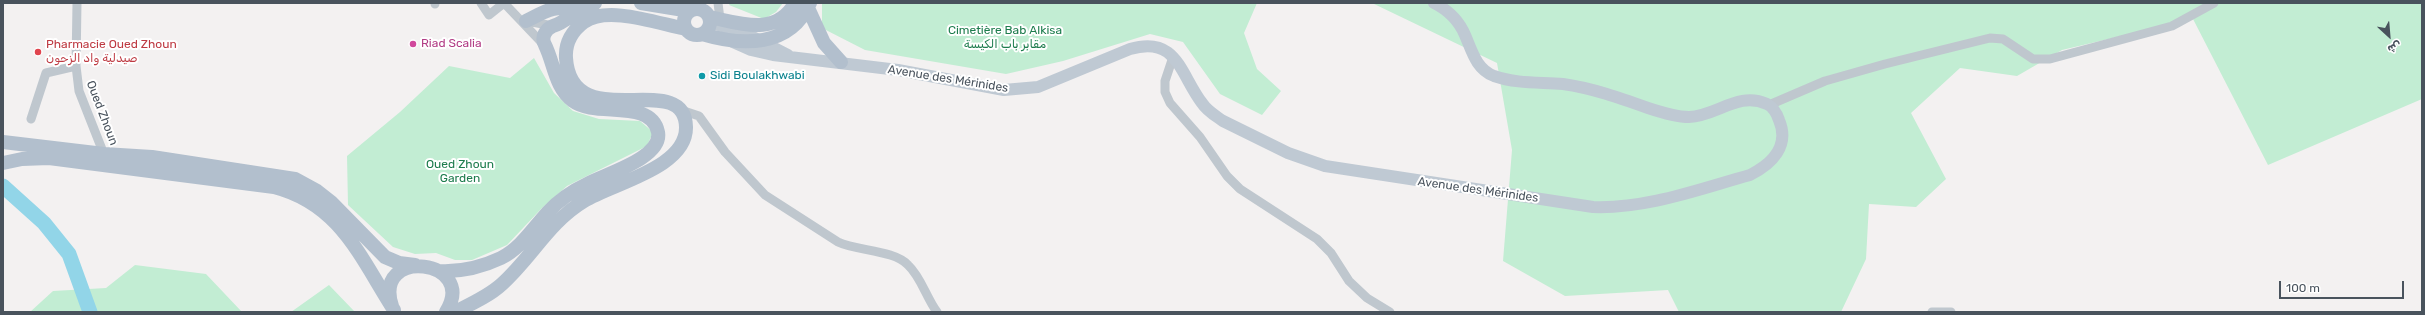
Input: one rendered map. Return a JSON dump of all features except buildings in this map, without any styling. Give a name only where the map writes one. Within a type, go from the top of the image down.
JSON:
[{"type":"main road","points":[[439,271],[461,270],[501,258],[517,247],[561,199],[588,183],[642,157],[655,146],[658,132],[654,122],[646,115],[633,111],[585,108],[571,100],[559,83],[543,35],[547,29],[576,11],[594,3]]},
{"type":"main road","points":[[641,3],[690,11],[700,9],[714,19],[762,41],[790,56]]},
{"type":"main road","points":[[1434,3],[1453,17],[1465,35],[1471,52],[1481,66],[1493,75],[1517,82],[1571,86],[1606,94],[1664,113],[1688,117],[1707,113],[1734,101],[1758,101],[1769,105]]},
{"type":"main road","points":[[714,19],[766,26],[804,5]]},
{"type":"main road","points":[[455,312],[484,297],[503,283],[553,225],[574,207],[602,191],[651,170],[673,156],[685,136],[685,121],[681,110],[673,104],[662,100],[600,99],[587,96],[579,90],[572,79],[566,64],[567,42],[585,22],[603,14],[686,29],[694,35],[702,34],[733,42],[762,41],[791,28],[804,5]]},
{"type":"main road","points":[[804,5],[824,43],[841,62]]},
{"type":"main road","points":[[522,20],[559,7],[566,6],[576,11]]},
{"type":"main road","points":[[686,29],[684,19],[690,11]]},
{"type":"main road","points":[[702,34],[709,28],[714,19]]},
{"type":"main road","name":"Avenue des Mérinides","points":[[733,42],[760,53],[898,70],[1004,90],[1022,90],[1038,87],[1144,44],[1155,46],[1173,57],[1202,104],[1211,113],[1223,121],[1304,160],[1354,171],[1593,207],[1616,208],[1641,204],[1750,174],[1765,167],[1775,157],[1782,145],[1783,128],[1777,113],[1769,105]]},
{"type":"main road","points":[[3,142],[104,154],[152,157],[295,179],[313,188],[331,202],[384,257],[399,263],[427,265],[439,271],[447,279],[451,290],[451,301],[446,312]]},
{"type":"main road","points":[[9,161],[49,158],[109,167],[274,187],[297,194],[323,210],[340,226],[354,244],[395,311]]},
{"type":"main road","points":[[395,311],[390,296],[393,282],[402,271],[415,265]]},
{"type":"street","name":"Oued Zhoun","points":[[77,3],[76,66],[79,91],[109,167]]},
{"type":"street","points":[[481,3],[489,15],[504,3],[522,20],[546,47]]},
{"type":"street","points":[[714,19],[718,3]]},
{"type":"street","points":[[1769,105],[1840,77],[1990,38],[2003,39],[2032,59],[2050,59],[2172,26],[2214,3]]},
{"type":"street","points":[[522,20],[554,26]]},
{"type":"street","points":[[1173,57],[1165,81],[1165,92],[1170,103],[1200,137],[1227,176],[1240,189],[1317,239],[1331,253],[1349,281],[1366,298],[1390,312]]},
{"type":"street","points":[[31,119],[46,73],[76,66]]},
{"type":"street","points":[[681,110],[699,116],[725,152],[765,195],[776,203],[848,247],[896,258],[907,263],[937,312]]},
{"type":"street","points":[[1932,312],[1951,312]]},
{"type":"green space","points":[[730,3],[783,3],[776,12],[764,19],[729,5]]},
{"type":"green space","name":"Cimetière Bab Alkisa مقابر باب الكيسة","points":[[822,3],[1257,3],[1244,33],[1257,69],[1281,91],[1262,115],[1220,94],[1183,42],[1150,34],[1063,61],[1006,74],[865,50],[822,28]]},
{"type":"green space","points":[[1372,3],[2422,3],[2422,99],[2268,165],[2193,19],[2062,50],[2017,76],[1960,68],[1911,113],[1946,179],[1916,207],[1869,204],[1866,259],[1841,312],[1679,312],[1668,290],[1565,296],[1503,261],[1512,150],[1497,63]]},
{"type":"green space","name":"Oued Zhoun Garden","points":[[534,58],[554,93],[573,111],[599,119],[640,121],[653,132],[647,146],[567,186],[541,209],[507,245],[472,260],[455,260],[436,253],[415,254],[393,247],[348,205],[347,156],[400,112],[449,66],[510,78]]},
{"type":"green space","points":[[135,265],[206,274],[242,312],[30,312],[53,291],[106,288]]},
{"type":"green space","points":[[329,285],[355,312],[291,312]]},
{"type":"waterway","points":[[3,186],[44,223],[69,254],[90,312]]},
{"type":"place","name":"Riad Scalia","points":[[413,44]]},
{"type":"place","name":"Pharmacie Oued Zhoun صيدلية واد الزحون","points":[[38,52]]},
{"type":"place","name":"Sidi Boulakhwabi","points":[[702,76]]}]
